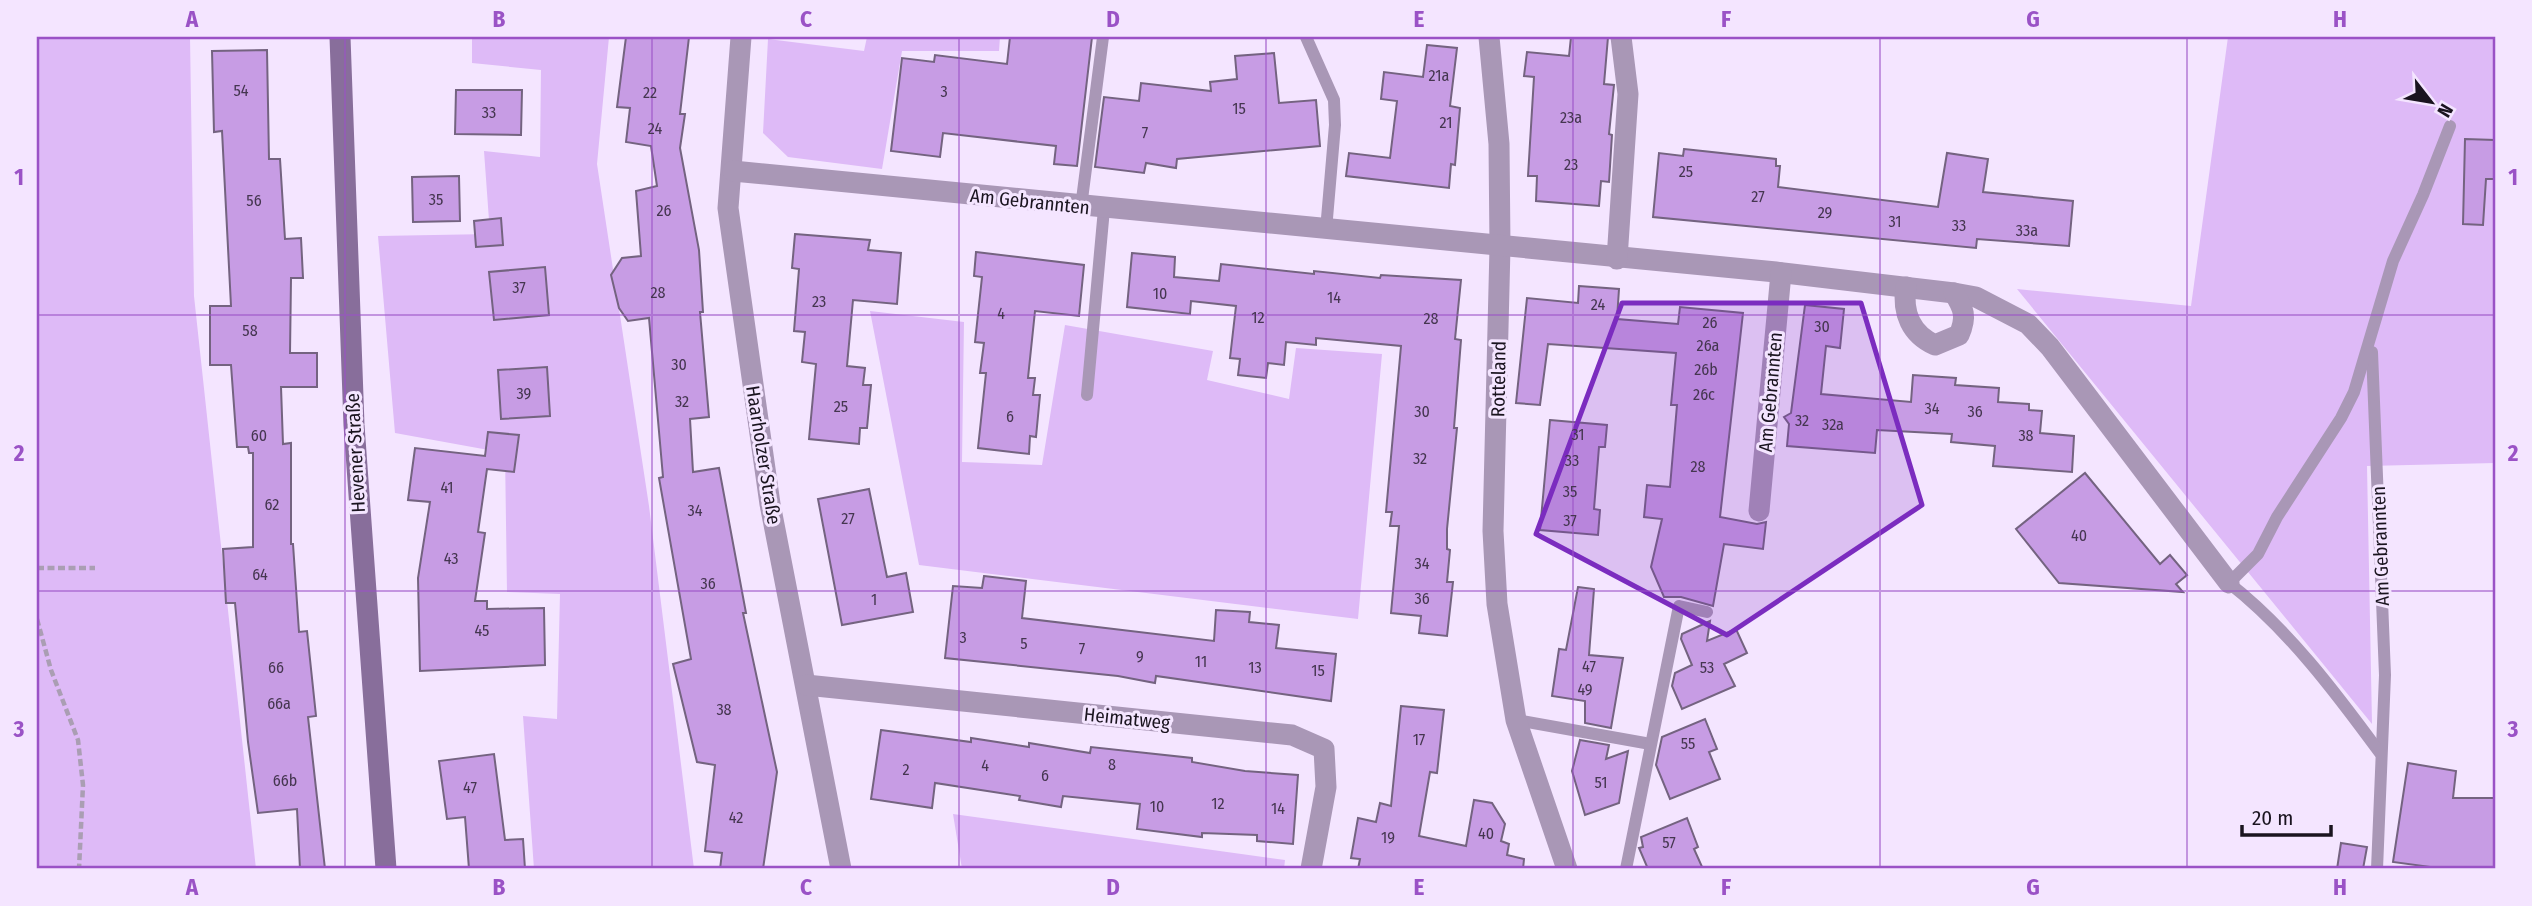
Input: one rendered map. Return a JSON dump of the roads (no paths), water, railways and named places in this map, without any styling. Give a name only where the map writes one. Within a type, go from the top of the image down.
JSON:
[{"type":"street","name":"Hevener Straße","points":[[340,37],[354,438],[386,869]]},
{"type":"street","name":"Haarholzer Straße","points":[[741,37],[733,171],[728,208],[770,504],[841,869]]},
{"type":"street","name":"Rotteland","points":[[1489,37],[1499,144],[1500,247],[1493,531],[1497,604],[1516,720],[1567,869]]},
{"type":"street","points":[[1617,259],[1628,94],[1620,37]]},
{"type":"street","name":"Am Gebrannten","points":[[733,171],[1781,273],[1976,297],[2028,324],[2050,347],[2229,583]]},
{"type":"street","name":"Am Gebrannten","points":[[1759,511],[1781,273]]},
{"type":"street","points":[[1906,288],[1903,304],[1915,332],[1935,345],[1959,335],[1965,324],[1964,310],[1954,293]]},
{"type":"street","name":"Heimatweg","points":[[806,685],[1292,735],[1324,749],[1326,787],[1311,869]]},
{"type":"lane","points":[[1081,206],[1102,37]]},
{"type":"lane","points":[[1306,37],[1334,100],[1335,125],[1326,230]]},
{"type":"lane","name":"Am Gebrannten","points":[[2380,753],[2338,696],[2250,600],[2229,583],[2258,554],[2277,517],[2341,418],[2358,380],[2393,261],[2450,126]]},
{"type":"lane","points":[[1087,395],[1104,209]]},
{"type":"lane","name":"Am Gebrannten","points":[[2371,338],[2385,675],[2377,869]]},
{"type":"lane","points":[[1626,869],[1679,607],[1707,612]]},
{"type":"lane","points":[[1516,720],[1644,743]]}]
